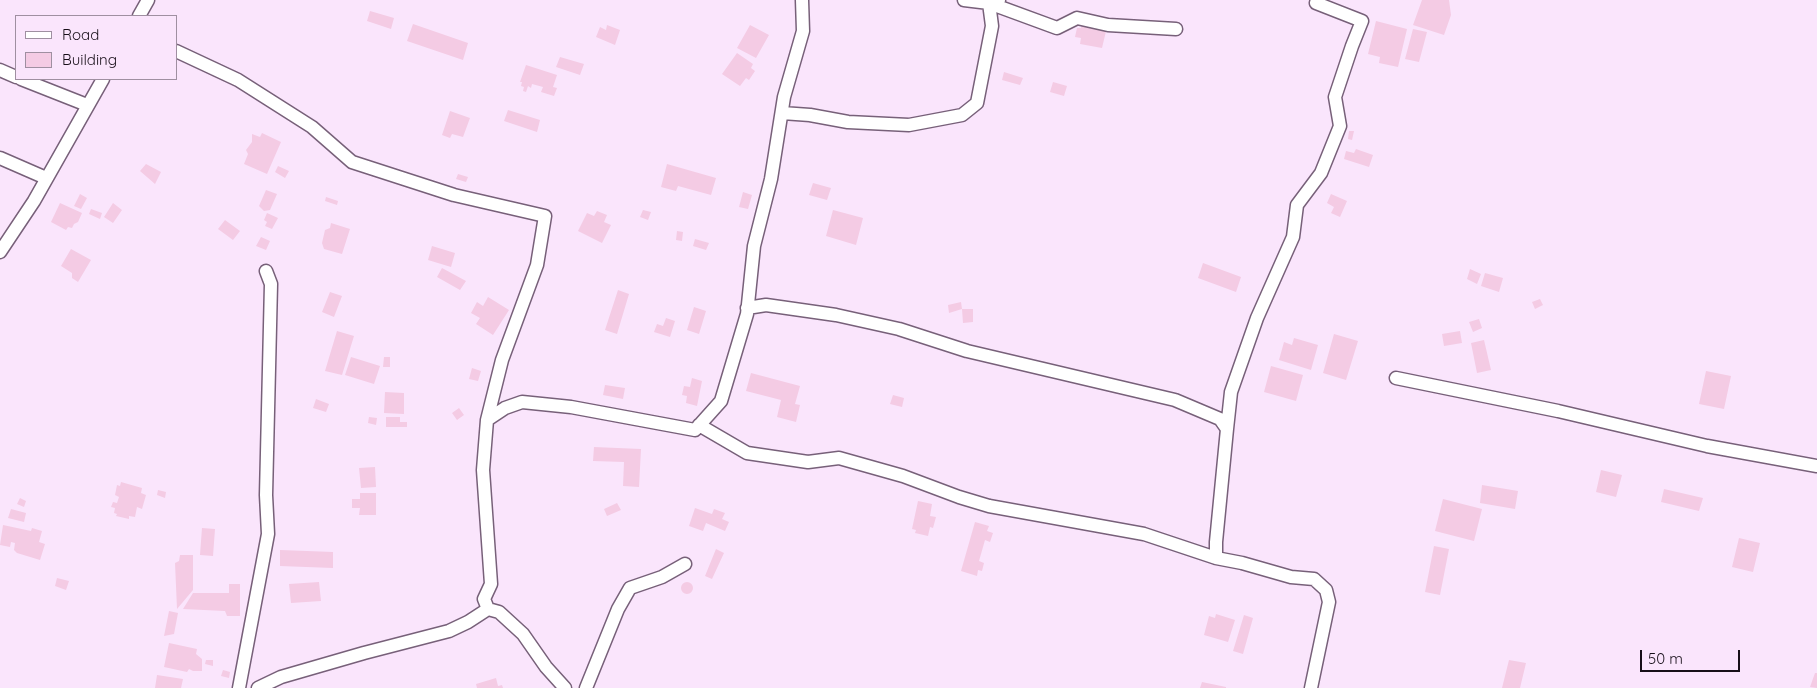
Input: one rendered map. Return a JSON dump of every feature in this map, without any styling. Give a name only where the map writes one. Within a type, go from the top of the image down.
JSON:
[{"type":"street","points":[[140,15],[148,0]]},
{"type":"street","points":[[487,420],[505,408],[522,402],[571,407],[695,430],[721,401],[738,348],[748,308],[754,246],[771,179],[784,97],[803,31],[802,0]]},
{"type":"street","points":[[964,0],[994,2],[1057,28],[1076,18],[1108,25],[1176,29]]},
{"type":"street","points":[[1216,558],[1231,392],[1257,318],[1293,236],[1296,205],[1321,173],[1340,126],[1335,98],[1362,21],[1316,3],[1317,0]]},
{"type":"street","points":[[782,113],[810,114],[848,122],[909,125],[962,115],[977,103],[992,26],[994,2]]},
{"type":"street","points":[[178,52],[238,80],[304,122],[352,162],[454,195],[545,216],[537,265],[502,360],[487,420],[483,470],[491,584],[484,599],[488,609]]},
{"type":"street","points":[[0,70],[15,77]]},
{"type":"street","points":[[24,80],[87,105]]},
{"type":"street","points":[[0,252],[34,201],[101,80]]},
{"type":"street","points":[[0,158],[46,178]]},
{"type":"street","points":[[239,688],[268,534],[266,496],[271,284],[266,270]]},
{"type":"street","points":[[748,308],[766,305],[810,311],[899,329],[967,351],[1175,400],[1220,419],[1227,430]]},
{"type":"street","points":[[1396,378],[1558,411],[1707,446],[1817,466]]},
{"type":"street","points":[[699,425],[747,453],[808,462],[839,458],[903,476],[958,497],[989,506],[1144,534],[1216,558],[1242,563],[1291,577],[1314,579],[1326,590],[1329,602],[1311,688]]},
{"type":"street","points":[[586,688],[618,609],[630,588],[662,577],[685,564]]},
{"type":"street","points":[[258,688],[281,677],[449,631],[488,609],[499,612],[524,634],[546,667],[565,688]]},
{"type":"building","points":[[1422,0],[1449,0],[1451,15],[1444,35],[1413,25]]},
{"type":"building","points":[[370,11],[394,18],[391,29],[367,21]]},
{"type":"building","points":[[1376,21],[1407,29],[1398,67],[1379,63],[1380,57],[1368,54]]},
{"type":"building","points":[[1082,22],[1107,27],[1102,48],[1080,44],[1081,38],[1075,37],[1077,28],[1081,28]]},
{"type":"building","points":[[413,24],[468,43],[463,60],[407,41]]},
{"type":"building","points":[[607,25],[620,30],[615,45],[596,37],[600,27],[606,30]]},
{"type":"building","points":[[750,25],[769,35],[756,58],[737,48]]},
{"type":"building","points":[[1413,29],[1427,32],[1419,62],[1405,59]]},
{"type":"building","points":[[737,53],[753,64],[751,68],[755,71],[749,80],[746,78],[740,86],[722,74]]},
{"type":"building","points":[[560,57],[584,64],[580,75],[556,67]]},
{"type":"building","points":[[526,65],[557,75],[553,87],[557,88],[554,96],[541,92],[543,87],[532,84],[531,88],[528,86],[526,92],[523,91],[524,87],[521,86],[522,82],[520,82]]},
{"type":"building","points":[[1004,72],[1023,78],[1020,85],[1002,80]]},
{"type":"building","points":[[1053,82],[1067,86],[1064,96],[1050,92]]},
{"type":"building","points":[[508,110],[540,120],[537,132],[504,121]]},
{"type":"building","points":[[450,111],[470,118],[463,137],[452,134],[450,138],[442,135]]},
{"type":"building","points":[[1349,131],[1354,131],[1352,140],[1348,139]]},
{"type":"building","points":[[262,133],[281,142],[267,174],[244,164],[248,154],[246,150],[252,142],[252,134],[260,137]]},
{"type":"building","points":[[1356,149],[1373,155],[1369,167],[1344,159],[1346,151],[1354,153]]},
{"type":"building","points":[[146,164],[161,172],[155,184],[140,171]]},
{"type":"building","points":[[667,164],[716,178],[711,195],[678,186],[676,191],[661,187]]},
{"type":"building","points":[[278,166],[289,171],[285,178],[275,172]]},
{"type":"building","points":[[458,174],[468,177],[466,182],[456,179]]},
{"type":"building","points":[[813,183],[831,188],[827,200],[809,195]]},
{"type":"building","points":[[266,190],[277,194],[270,210],[264,211],[259,206]]},
{"type":"building","points":[[743,192],[752,195],[748,209],[739,207]]},
{"type":"building","points":[[80,194],[87,198],[81,209],[74,206]]},
{"type":"building","points":[[1331,194],[1347,201],[1340,217],[1331,213],[1334,207],[1327,203]]},
{"type":"building","points":[[326,197],[338,201],[337,205],[325,201]]},
{"type":"building","points":[[60,203],[82,213],[78,222],[72,228],[68,227],[66,230],[51,222]]},
{"type":"building","points":[[113,203],[122,210],[113,223],[104,217]]},
{"type":"building","points":[[91,209],[102,213],[100,219],[89,214]]},
{"type":"building","points":[[643,210],[651,212],[648,220],[640,217]]},
{"type":"building","points":[[833,210],[863,218],[856,245],[826,236]]},
{"type":"building","points":[[597,211],[607,215],[604,222],[611,225],[602,243],[578,231],[587,213],[594,216]]},
{"type":"building","points":[[267,213],[278,218],[272,229],[265,226],[267,222],[264,220]]},
{"type":"building","points":[[225,220],[240,231],[233,240],[218,229]]},
{"type":"building","points":[[331,223],[350,229],[342,254],[324,249],[322,243],[325,230],[330,228]]},
{"type":"building","points":[[677,231],[683,232],[682,241],[676,240]]},
{"type":"building","points":[[261,237],[270,241],[266,250],[256,246]]},
{"type":"building","points":[[695,239],[709,243],[706,250],[693,246]]},
{"type":"building","points":[[432,246],[455,253],[451,267],[428,260]]},
{"type":"building","points":[[71,249],[91,260],[78,282],[72,278],[72,273],[61,266]]},
{"type":"building","points":[[1203,263],[1241,277],[1236,292],[1198,278]]},
{"type":"building","points":[[442,268],[466,281],[460,290],[437,277]]},
{"type":"building","points":[[1470,269],[1481,274],[1477,284],[1467,279]]},
{"type":"building","points":[[1485,273],[1503,278],[1499,292],[1481,286]]},
{"type":"building","points":[[618,290],[629,294],[617,334],[605,330]]},
{"type":"building","points":[[330,292],[342,296],[334,317],[322,312]]},
{"type":"building","points":[[488,297],[509,310],[493,335],[476,324],[480,318],[471,313],[477,302],[483,306]]},
{"type":"building","points":[[1540,299],[1543,305],[1535,309],[1532,302]]},
{"type":"building","points":[[961,302],[962,309],[949,313],[948,305]]},
{"type":"building","points":[[694,307],[706,311],[699,334],[687,330]]},
{"type":"building","points":[[962,309],[973,309],[973,322],[963,323]]},
{"type":"building","points":[[666,318],[675,321],[670,337],[654,332],[657,324],[663,326]]},
{"type":"building","points":[[1479,319],[1482,328],[1473,332],[1469,322]]},
{"type":"building","points":[[337,331],[354,336],[342,375],[325,371]]},
{"type":"building","points":[[1460,331],[1462,343],[1444,346],[1442,334]]},
{"type":"building","points":[[1334,334],[1358,341],[1346,380],[1323,373]]},
{"type":"building","points":[[1294,338],[1318,345],[1311,370],[1279,360],[1284,342],[1292,345]]},
{"type":"building","points":[[1484,340],[1491,370],[1477,373],[1471,343]]},
{"type":"building","points":[[351,357],[380,366],[374,384],[345,375]]},
{"type":"building","points":[[384,357],[390,357],[390,367],[383,367]]},
{"type":"building","points":[[1271,366],[1303,375],[1296,401],[1264,392]]},
{"type":"building","points":[[472,368],[481,371],[478,381],[469,379]]},
{"type":"building","points":[[1706,371],[1731,376],[1724,409],[1699,404]]},
{"type":"building","points":[[751,373],[800,386],[795,404],[800,405],[796,422],[777,417],[781,400],[746,391]]},
{"type":"building","points":[[692,378],[702,381],[697,406],[686,403],[687,396],[682,395],[684,386],[690,387]]},
{"type":"building","points":[[605,385],[625,388],[623,399],[603,395]]},
{"type":"building","points":[[385,392],[404,393],[404,414],[384,413]]},
{"type":"building","points":[[893,395],[904,398],[902,407],[890,404]]},
{"type":"building","points":[[316,399],[329,404],[326,412],[313,408]]},
{"type":"building","points":[[459,408],[464,415],[457,420],[452,413]]},
{"type":"building","points":[[369,417],[377,418],[376,425],[368,423]]},
{"type":"building","points":[[386,417],[400,417],[400,422],[407,422],[407,427],[386,427]]},
{"type":"building","points":[[594,447],[641,449],[639,487],[623,486],[624,462],[593,461]]},
{"type":"building","points":[[375,467],[376,487],[361,488],[359,468]]},
{"type":"building","points":[[1601,470],[1622,475],[1616,497],[1596,492]]},
{"type":"building","points":[[121,482],[142,488],[141,493],[146,495],[142,509],[137,507],[135,517],[129,516],[129,519],[116,516],[117,514],[114,513],[115,508],[111,507],[113,502],[117,503],[119,497],[115,495],[117,485],[120,486]]},
{"type":"building","points":[[1482,485],[1518,491],[1515,509],[1480,503]]},
{"type":"building","points":[[1664,489],[1703,498],[1699,511],[1661,502]]},
{"type":"building","points":[[158,490],[166,492],[165,498],[157,495]]},
{"type":"building","points":[[360,493],[376,493],[376,515],[359,515],[360,508],[352,508],[352,499],[360,499]]},
{"type":"building","points":[[20,498],[26,501],[24,507],[17,504]]},
{"type":"building","points":[[1443,499],[1482,509],[1474,541],[1435,531]]},
{"type":"building","points":[[918,501],[932,504],[930,516],[936,517],[933,528],[930,527],[928,536],[915,533],[916,530],[912,529]]},
{"type":"building","points":[[617,503],[621,510],[607,516],[604,509]]},
{"type":"building","points":[[695,508],[712,514],[714,509],[725,513],[722,519],[729,522],[725,531],[706,523],[703,531],[689,526]]},
{"type":"building","points":[[11,509],[26,513],[24,522],[8,518]]},
{"type":"building","points":[[975,522],[989,526],[987,531],[993,533],[990,542],[985,540],[979,561],[984,563],[982,571],[978,570],[977,576],[961,571]]},
{"type":"building","points":[[3,525],[31,531],[32,528],[42,531],[39,542],[45,544],[40,560],[17,553],[14,550],[15,543],[11,542],[10,547],[0,545]]},
{"type":"building","points":[[202,528],[215,529],[213,556],[200,555]]},
{"type":"building","points":[[1739,538],[1760,543],[1753,572],[1732,567]]},
{"type":"building","points":[[1434,546],[1449,549],[1440,595],[1425,592]]},
{"type":"building","points":[[716,549],[724,553],[712,579],[705,576]]},
{"type":"building","points":[[280,550],[333,552],[333,568],[280,566]]},
{"type":"building","points":[[180,555],[193,555],[193,590],[177,609],[175,563],[179,561]]},
{"type":"building","points":[[57,578],[69,581],[66,590],[55,586]]},
{"type":"building","points":[[319,582],[321,601],[291,603],[289,584]]},
{"type":"building","points":[[689,582],[692,583],[692,593],[685,594],[682,593],[681,586],[682,583]]},
{"type":"building","points":[[229,584],[240,584],[240,616],[227,616],[225,611],[183,609],[193,593],[229,593]]},
{"type":"building","points":[[169,611],[178,613],[174,634],[164,636]]},
{"type":"building","points":[[1216,614],[1235,620],[1228,642],[1204,635],[1209,616],[1215,618]]},
{"type":"building","points":[[1244,615],[1253,618],[1243,654],[1233,651]]},
{"type":"building","points":[[169,643],[197,649],[196,654],[202,659],[202,671],[189,669],[187,672],[164,667]]},
{"type":"building","points":[[206,660],[213,660],[213,666],[205,664]]},
{"type":"building","points":[[1509,660],[1526,663],[1520,688],[1502,688]]},
{"type":"building","points":[[223,670],[230,672],[229,678],[221,676]]},
{"type":"building","points":[[1815,673],[1817,673],[1817,688],[1810,687]]},
{"type":"building","points":[[157,675],[183,679],[181,688],[155,688]]},
{"type":"building","points":[[496,678],[498,686],[502,685],[503,688],[477,688],[476,684]]},
{"type":"building","points":[[1202,682],[1226,687],[1226,688],[1200,688]]}]
